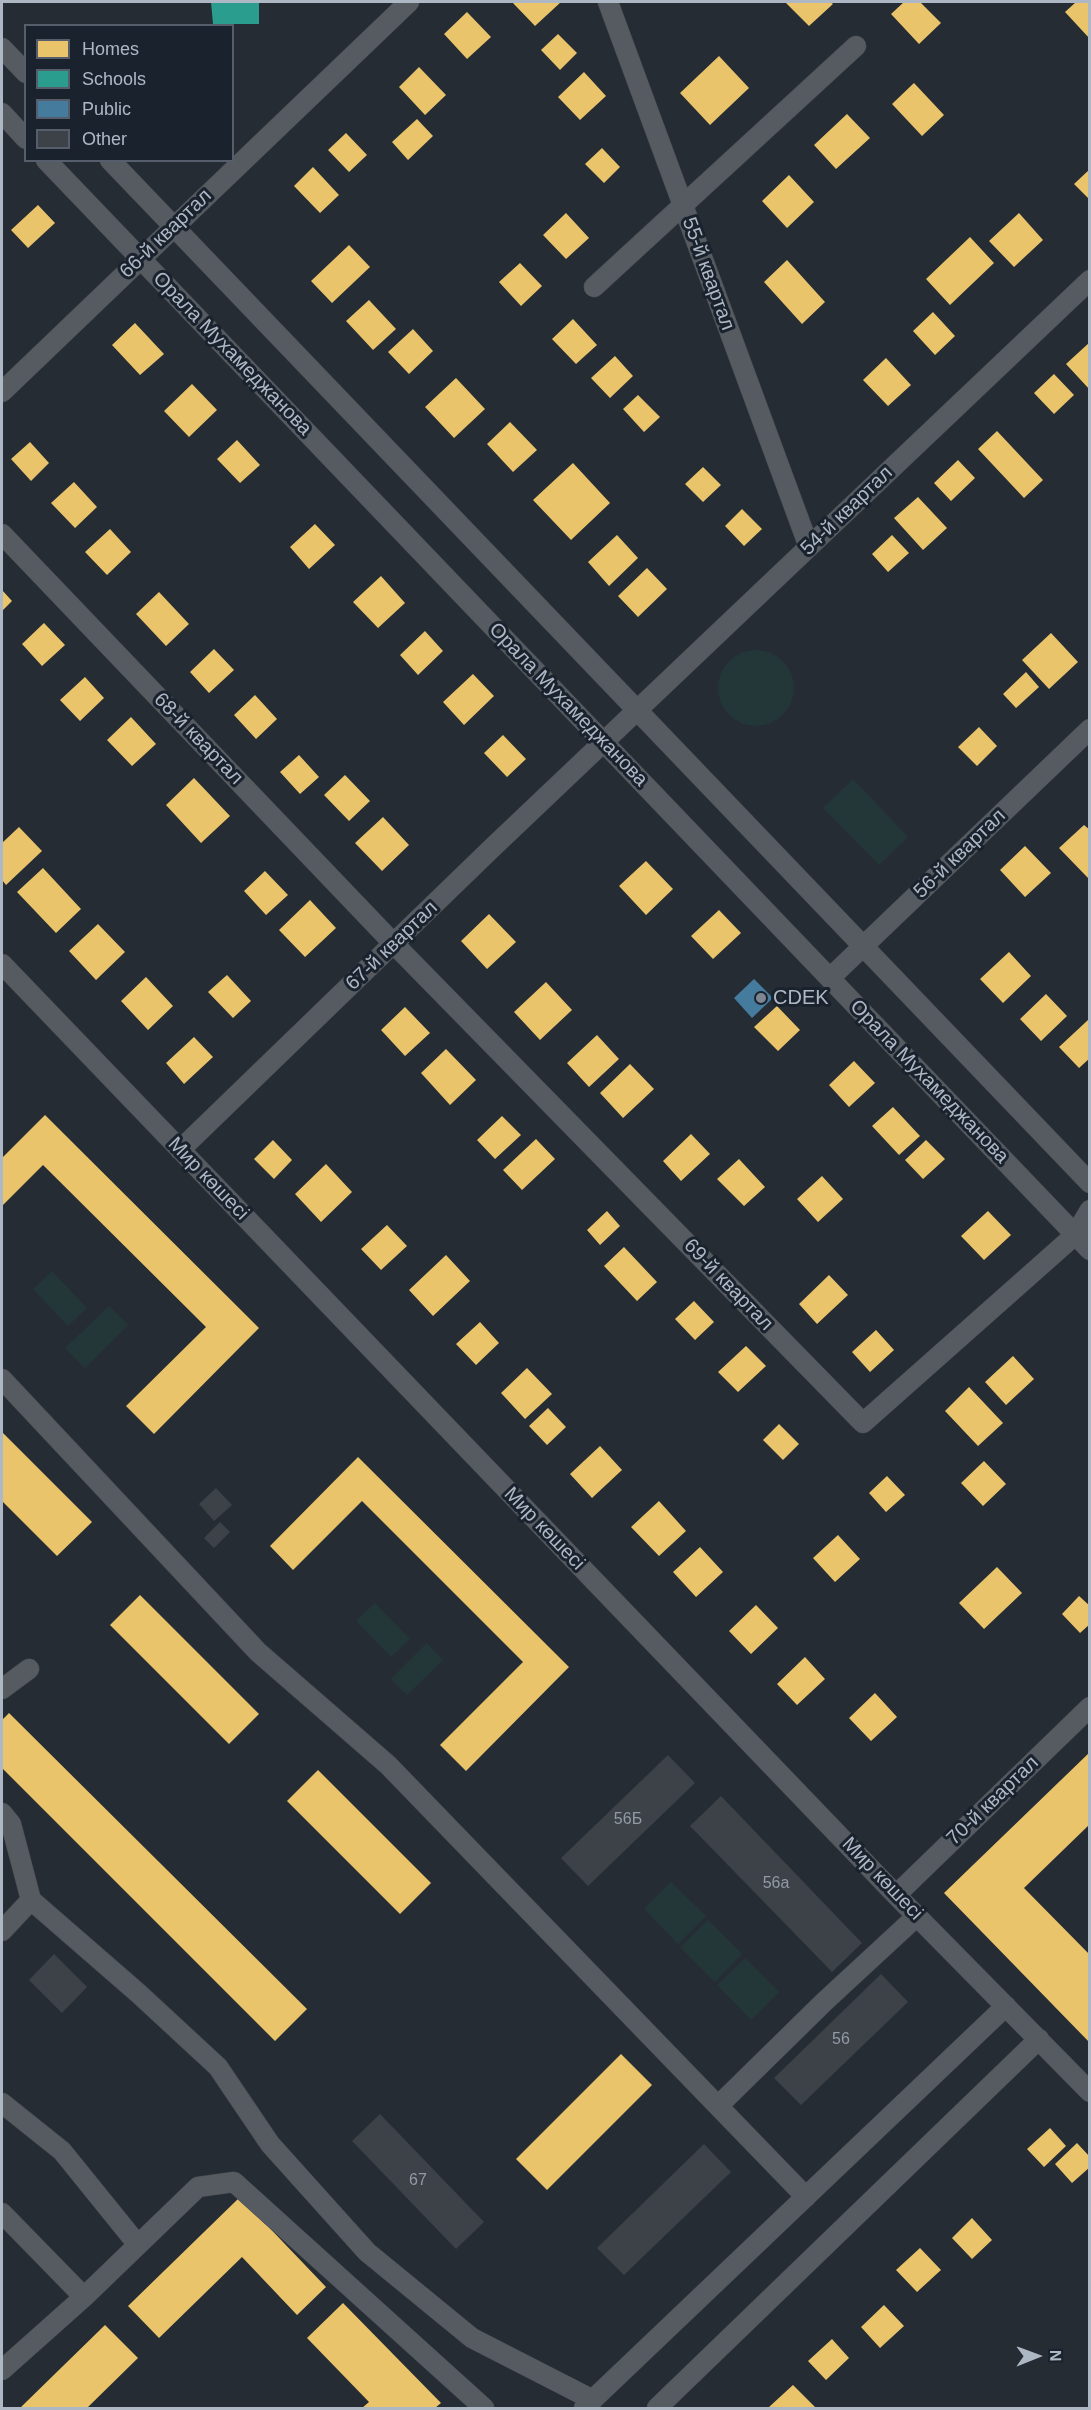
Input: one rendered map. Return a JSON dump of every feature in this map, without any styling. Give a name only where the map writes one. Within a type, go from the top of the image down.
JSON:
[{"type":"street","name":"66-й квартал","points":[[2,392],[409,2]]},
{"type":"street","name":"55-й квартал","points":[[608,2],[809,547]]},
{"type":"street","points":[[594,287],[684,207],[856,46]]},
{"type":"street","points":[[2,48],[24,71]]},
{"type":"street","points":[[2,114],[24,137]]},
{"type":"street","name":"Орала Мухамеджанова","points":[[48,162],[1089,1250]]},
{"type":"street","points":[[112,162],[1089,1183]]},
{"type":"street","name":"54-й квартал","points":[[604,742],[1089,280]]},
{"type":"street","name":"68-й квартал","points":[[2,534],[394,944]]},
{"type":"street","name":"56-й квартал","points":[[830,978],[1089,729]]},
{"type":"street","name":"67-й квартал","points":[[180,1150],[604,742]]},
{"type":"street","name":"69-й квартал","points":[[394,944],[863,1423],[1075,1235]]},
{"type":"street","name":"Мир көшесі","points":[[2,964],[896,1895],[1089,2092]]},
{"type":"street","points":[[1075,1235],[1089,1210]]},
{"type":"street","points":[[2,1379],[258,1652],[388,1765],[806,2197]]},
{"type":"street","points":[[2,1689],[29,1669]]},
{"type":"street","name":"70-й квартал","points":[[896,1895],[1089,1707]]},
{"type":"street","points":[[2,1813],[11,1824],[31,1899],[218,2067],[270,2144],[367,2252],[472,2338],[589,2404],[1006,2006]]},
{"type":"street","points":[[2,1931],[31,1899]]},
{"type":"street","points":[[718,2106],[824,2002],[917,1916]]},
{"type":"street","points":[[657,2409],[1039,2040]]},
{"type":"street","points":[[2,2103],[62,2151],[138,2245]]},
{"type":"street","points":[[2,2370],[84,2297],[198,2187],[234,2182],[484,2409]]},
{"type":"street","points":[[6,2225],[84,2297]]},
{"type":"shaded area","points":[[764,650],[777,656],[788,667],[794,680],[792,703],[777,720],[764,726],[748,726],[735,720],[720,703],[718,680],[724,667],[741,652]]},
{"type":"shaded area","points":[[853,779],[908,837],[879,865],[823,808]]},
{"type":"shaded area","points":[[52,1271],[87,1308],[68,1326],[33,1289]]},
{"type":"shaded area","points":[[109,1306],[128,1325],[85,1368],[65,1348]]},
{"type":"shaded area","points":[[375,1603],[410,1639],[391,1657],[356,1621]]},
{"type":"shaded area","points":[[427,1643],[443,1660],[407,1695],[391,1679]]},
{"type":"shaded area","points":[[671,1882],[706,1916],[678,1944],[644,1909]]},
{"type":"shaded area","points":[[708,1920],[742,1954],[715,1982],[680,1947]]},
{"type":"shaded area","points":[[745,1958],[779,1992],[751,2020],[717,1985]]},
{"type":"building: Homes","points":[[512,2],[561,2],[535,26]]},
{"type":"building: Homes","points":[[785,2],[830,2],[833,4],[809,26]]},
{"type":"building: Homes","points":[[904,2],[920,2],[941,23],[919,44],[891,14]]},
{"type":"building: Homes","points":[[1076,2],[1090,2],[1090,39],[1065,12]]},
{"type":"building: Homes","points":[[467,12],[491,37],[467,59],[444,34]]},
{"type":"building: Homes","points":[[558,34],[577,53],[560,70],[541,50]]},
{"type":"building: Homes","points":[[719,56],[749,88],[710,125],[680,93]]},
{"type":"building: Homes","points":[[419,67],[446,95],[425,115],[399,87]]},
{"type":"building: Homes","points":[[584,72],[606,96],[580,120],[558,97]]},
{"type":"building: Homes","points":[[914,83],[944,115],[922,136],[892,104]]},
{"type":"building: Homes","points":[[847,114],[870,138],[836,169],[814,145]]},
{"type":"building: Homes","points":[[417,119],[433,136],[408,160],[392,142]]},
{"type":"building: Homes","points":[[346,133],[367,155],[349,172],[328,150]]},
{"type":"building: Homes","points":[[602,148],[620,167],[604,183],[585,164]]},
{"type":"building: Homes","points":[[313,167],[339,195],[320,213],[294,186]]},
{"type":"building: Homes","points":[[1090,169],[1090,200],[1074,184]]},
{"type":"building: Homes","points":[[789,175],[814,202],[787,228],[762,201]]},
{"type":"building: Homes","points":[[38,205],[55,223],[28,248],[11,230]]},
{"type":"building: Homes","points":[[566,213],[589,238],[566,259],[543,235]]},
{"type":"building: Homes","points":[[1019,213],[1043,240],[1014,267],[989,241]]},
{"type":"building: Homes","points":[[970,237],[994,263],[950,305],[926,279]]},
{"type":"building: Homes","points":[[349,245],[370,267],[332,303],[311,281]]},
{"type":"building: Homes","points":[[787,260],[825,302],[802,324],[764,282]]},
{"type":"building: Homes","points":[[520,263],[542,286],[521,306],[499,282]]},
{"type":"building: Homes","points":[[369,300],[396,329],[373,350],[346,321]]},
{"type":"building: Homes","points":[[933,312],[955,336],[935,355],[913,331]]},
{"type":"building: Homes","points":[[573,319],[597,345],[576,364],[552,339]]},
{"type":"building: Homes","points":[[135,323],[164,354],[140,375],[112,345]]},
{"type":"building: Homes","points":[[413,329],[433,351],[409,374],[388,352]]},
{"type":"building: Homes","points":[[1090,342],[1090,390],[1066,364]]},
{"type":"building: Homes","points":[[615,356],[633,376],[610,398],[591,378]]},
{"type":"building: Homes","points":[[886,358],[911,385],[888,406],[863,380]]},
{"type":"building: Homes","points":[[1054,374],[1074,395],[1054,414],[1034,393]]},
{"type":"building: Homes","points":[[456,378],[485,409],[454,438],[425,407]]},
{"type":"building: Homes","points":[[192,384],[217,410],[189,437],[164,411]]},
{"type":"building: Homes","points":[[638,395],[660,417],[644,432],[623,409]]},
{"type":"building: Homes","points":[[510,422],[537,450],[513,472],[487,444]]},
{"type":"building: Homes","points":[[997,431],[1043,480],[1024,498],[978,449]]},
{"type":"building: Homes","points":[[237,440],[260,465],[240,483],[217,459]]},
{"type":"building: Homes","points":[[30,442],[49,463],[31,481],[11,459]]},
{"type":"building: Homes","points":[[958,460],[975,478],[951,501],[934,483]]},
{"type":"building: Homes","points":[[573,463],[610,503],[571,540],[533,500]]},
{"type":"building: Homes","points":[[703,467],[721,485],[703,502],[685,484]]},
{"type":"building: Homes","points":[[74,482],[97,507],[75,528],[51,503]]},
{"type":"building: Homes","points":[[918,497],[947,528],[923,550],[894,518]]},
{"type":"building: Homes","points":[[742,509],[762,529],[744,546],[725,526]]},
{"type":"building: Homes","points":[[315,524],[335,545],[309,569],[290,547]]},
{"type":"building: Homes","points":[[110,529],[131,552],[107,575],[85,552]]},
{"type":"building: Homes","points":[[617,535],[638,558],[609,586],[588,562]]},
{"type":"building: Homes","points":[[892,535],[909,553],[888,572],[872,554]]},
{"type":"building: Homes","points":[[647,568],[667,589],[638,617],[618,596]]},
{"type":"building: Homes","points":[[381,576],[405,603],[378,628],[353,602]]},
{"type":"building: Homes","points":[[2,590],[12,601],[2,611]]},
{"type":"building: Homes","points":[[159,592],[189,624],[166,646],[136,614]]},
{"type":"building: Homes","points":[[44,623],[65,645],[42,666],[22,644]]},
{"type":"building: Homes","points":[[425,631],[443,651],[418,675],[400,655]]},
{"type":"building: Homes","points":[[1051,633],[1078,662],[1049,689],[1022,660]]},
{"type":"building: Homes","points":[[214,649],[234,670],[209,693],[190,672]]},
{"type":"building: Homes","points":[[1026,672],[1039,687],[1016,708],[1003,694]]},
{"type":"building: Homes","points":[[473,674],[494,696],[464,725],[443,702]]},
{"type":"building: Homes","points":[[85,677],[104,698],[80,721],[60,700]]},
{"type":"building: Homes","points":[[255,695],[277,719],[256,739],[234,715]]},
{"type":"building: Homes","points":[[131,717],[156,744],[132,766],[107,740]]},
{"type":"building: Homes","points":[[979,727],[997,746],[977,766],[958,747]]},
{"type":"building: Homes","points":[[503,735],[526,759],[507,777],[484,753]]},
{"type":"building: Homes","points":[[299,755],[319,777],[300,794],[280,772]]},
{"type":"building: Homes","points":[[345,775],[370,801],[349,821],[324,795]]},
{"type":"building: Homes","points":[[194,778],[230,816],[201,843],[166,805]]},
{"type":"building: Homes","points":[[383,817],[409,845],[382,871],[355,843]]},
{"type":"building: Homes","points":[[1084,825],[1090,830],[1090,876],[1088,878],[1059,848]]},
{"type":"building: Homes","points":[[19,827],[42,851],[6,885],[2,880],[2,843]]},
{"type":"building: Homes","points":[[1025,846],[1051,873],[1025,897],[1000,870]]},
{"type":"building: Homes","points":[[646,861],[673,889],[646,915],[619,886]]},
{"type":"building: Homes","points":[[43,868],[81,909],[56,933],[17,892]]},
{"type":"building: Homes","points":[[265,871],[288,895],[266,915],[244,891]]},
{"type":"building: Homes","points":[[310,900],[336,928],[305,957],[279,930]]},
{"type":"building: Homes","points":[[719,910],[741,933],[713,959],[691,936]]},
{"type":"building: Homes","points":[[489,914],[516,942],[487,969],[461,941]]},
{"type":"building: Homes","points":[[98,924],[125,952],[96,980],[69,951]]},
{"type":"building: Homes","points":[[1009,952],[1031,976],[1003,1003],[980,979]]},
{"type":"building: Homes","points":[[227,975],[251,1001],[233,1018],[208,992]]},
{"type":"building: Homes","points":[[146,977],[173,1006],[148,1030],[121,1001]]},
{"type":"building: Homes","points":[[546,982],[572,1010],[540,1040],[514,1012]]},
{"type":"building: Homes","points":[[1046,994],[1067,1016],[1041,1041],[1020,1019]]},
{"type":"building: Homes","points":[[777,1006],[800,1030],[778,1051],[754,1027]]},
{"type":"building: Homes","points":[[405,1007],[430,1033],[405,1056],[381,1030]]},
{"type":"building: Homes","points":[[1088,1020],[1090,1022],[1090,1058],[1079,1068],[1059,1047]]},
{"type":"building: Homes","points":[[597,1035],[619,1059],[589,1087],[567,1063]]},
{"type":"building: Homes","points":[[194,1037],[213,1057],[184,1084],[166,1063]]},
{"type":"building: Homes","points":[[446,1049],[476,1080],[450,1105],[421,1073]]},
{"type":"building: Homes","points":[[854,1061],[875,1083],[849,1107],[829,1085]]},
{"type":"building: Homes","points":[[630,1064],[654,1089],[623,1118],[600,1093]]},
{"type":"building: Homes","points":[[893,1107],[920,1136],[899,1155],[872,1126]]},
{"type":"building: Homes","points":[[45,1115],[259,1328],[154,1434],[126,1406],[206,1327],[43,1165],[2,1206],[2,1158]]},
{"type":"building: Homes","points":[[502,1116],[521,1135],[495,1159],[477,1140]]},
{"type":"building: Homes","points":[[691,1134],[710,1154],[681,1181],[663,1161]]},
{"type":"building: Homes","points":[[536,1139],[555,1159],[522,1190],[503,1170]]},
{"type":"building: Homes","points":[[273,1140],[292,1160],[274,1179],[254,1159]]},
{"type":"building: Homes","points":[[926,1140],[945,1159],[923,1179],[905,1160]]},
{"type":"building: Homes","points":[[739,1159],[765,1187],[744,1206],[717,1179]]},
{"type":"building: Homes","points":[[326,1164],[352,1192],[321,1222],[295,1194]]},
{"type":"building: Homes","points":[[822,1176],[843,1199],[818,1222],[797,1199]]},
{"type":"building: Homes","points":[[607,1211],[620,1226],[600,1245],[587,1230]]},
{"type":"building: Homes","points":[[988,1211],[1011,1235],[984,1260],[961,1236]]},
{"type":"building: Homes","points":[[387,1225],[407,1246],[381,1270],[361,1249]]},
{"type":"building: Homes","points":[[624,1247],[657,1282],[637,1301],[604,1266]]},
{"type":"building: Homes","points":[[446,1255],[470,1281],[433,1316],[409,1290]]},
{"type":"building: Homes","points":[[829,1275],[848,1295],[817,1324],[799,1304]]},
{"type":"building: Homes","points":[[694,1301],[714,1322],[695,1340],[675,1319]]},
{"type":"building: Homes","points":[[480,1322],[499,1343],[476,1365],[456,1344]]},
{"type":"building: Homes","points":[[876,1330],[894,1350],[870,1372],[852,1352]]},
{"type":"building: Homes","points":[[746,1346],[766,1366],[738,1392],[718,1372]]},
{"type":"building: Homes","points":[[1013,1356],[1034,1379],[1006,1405],[985,1382]]},
{"type":"building: Homes","points":[[527,1368],[552,1394],[525,1419],[501,1393]]},
{"type":"building: Homes","points":[[969,1387],[1003,1423],[978,1446],[945,1411]]},
{"type":"building: Homes","points":[[548,1408],[566,1427],[547,1445],[529,1426]]},
{"type":"building: Homes","points":[[779,1424],[799,1444],[783,1460],[763,1440]]},
{"type":"building: Homes","points":[[2,1432],[92,1522],[57,1556],[2,1501]]},
{"type":"building: Homes","points":[[600,1446],[622,1470],[592,1498],[570,1474]]},
{"type":"building: Homes","points":[[358,1457],[569,1667],[466,1771],[440,1745],[523,1662],[362,1501],[293,1570],[270,1546]]},
{"type":"building: Homes","points":[[984,1461],[1006,1484],[983,1506],[961,1483]]},
{"type":"building: Homes","points":[[887,1476],[905,1495],[886,1512],[869,1493]]},
{"type":"building: Homes","points":[[659,1501],[686,1531],[659,1556],[631,1527]]},
{"type":"building: Homes","points":[[838,1535],[860,1559],[835,1582],[813,1558]]},
{"type":"building: Homes","points":[[700,1547],[723,1572],[696,1597],[673,1572]]},
{"type":"building: Homes","points":[[997,1567],[1022,1593],[984,1629],[959,1603]]},
{"type":"building: Homes","points":[[140,1595],[259,1714],[229,1744],[110,1625]]},
{"type":"building: Homes","points":[[1079,1596],[1090,1606],[1090,1624],[1080,1633],[1062,1614]]},
{"type":"building: Homes","points":[[756,1605],[778,1628],[751,1654],[729,1631]]},
{"type":"building: Homes","points":[[805,1657],[825,1679],[797,1705],[777,1684]]},
{"type":"building: Homes","points":[[875,1693],[897,1717],[871,1741],[849,1718]]},
{"type":"building: Homes","points":[[9,1713],[307,2009],[275,2041],[2,1768],[2,1720]]},
{"type":"building: Homes","points":[[1090,1752],[1090,1824],[1024,1888],[1090,1955],[1090,2043],[944,1893]]},
{"type":"building: Homes","points":[[318,1770],[431,1883],[400,1914],[287,1801]]},
{"type":"building: Homes","points":[[621,2054],[652,2085],[547,2190],[516,2159]]},
{"type":"building: Homes","points":[[1050,2128],[1066,2146],[1044,2167],[1027,2149]]},
{"type":"building: Homes","points":[[1077,2143],[1090,2157],[1090,2167],[1072,2183],[1055,2164]]},
{"type":"building: Homes","points":[[240,2197],[326,2287],[297,2315],[242,2257],[159,2338],[128,2306]]},
{"type":"building: Homes","points":[[972,2218],[992,2240],[972,2259],[952,2238]]},
{"type":"building: Homes","points":[[920,2248],[941,2270],[917,2292],[896,2270]]},
{"type":"building: Homes","points":[[343,2303],[441,2403],[435,2408],[362,2408],[369,2402],[307,2338]]},
{"type":"building: Homes","points":[[884,2305],[904,2326],[880,2348],[861,2327]]},
{"type":"building: Homes","points":[[105,2325],[138,2358],[87,2408],[20,2408]]},
{"type":"building: Homes","points":[[832,2339],[849,2358],[826,2380],[808,2361]]},
{"type":"building: Homes","points":[[793,2385],[816,2408],[769,2407]]},
{"type":"building: Schools","points":[[211,2],[259,2],[259,24],[213,24]]},
{"type":"building: Public","points":[[754,979],[773,998],[752,1018],[734,998]]},
{"type":"building: Other","points":[[216,1488],[232,1505],[214,1521],[199,1504]]},
{"type":"building: Other","points":[[220,1522],[230,1532],[214,1548],[204,1538]]},
{"type":"building: Other","points":[[668,1755],[695,1783],[588,1886],[561,1858]]},
{"type":"building: Other","points":[[721,1796],[862,1943],[832,1972],[690,1826]]},
{"type":"building: Other","points":[[54,1954],[87,1987],[62,2013],[29,1980]]},
{"type":"building: Other","points":[[881,1974],[908,2002],[801,2105],[774,2078]]},
{"type":"building: Other","points":[[380,2114],[484,2222],[456,2249],[352,2141]]},
{"type":"building: Other","points":[[704,2144],[731,2172],[624,2275],[597,2248]]},
{"type":"place","name":"CDEK","points":[[761,998]]}]
